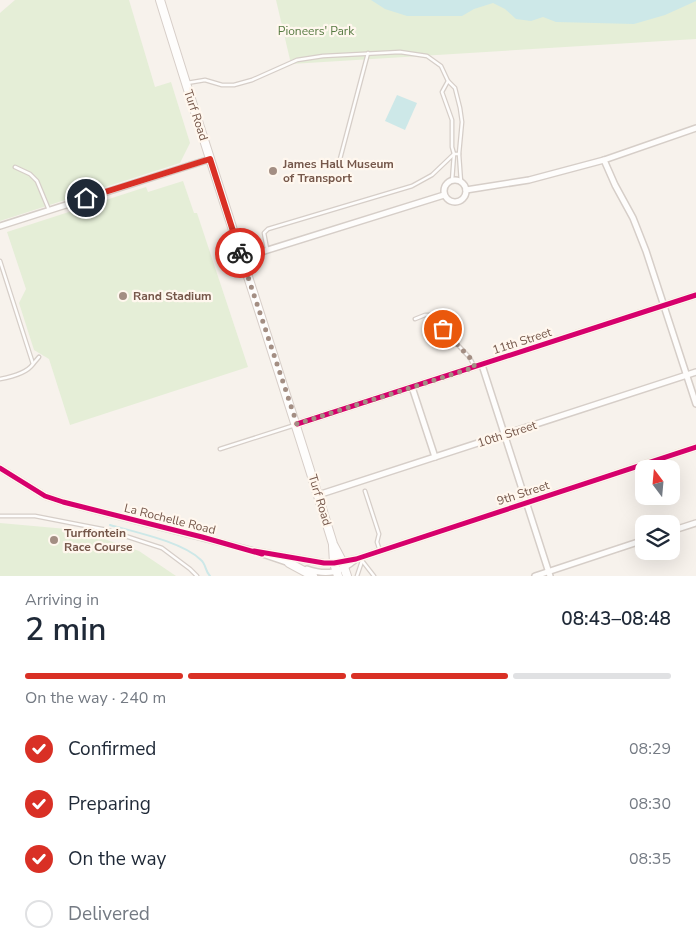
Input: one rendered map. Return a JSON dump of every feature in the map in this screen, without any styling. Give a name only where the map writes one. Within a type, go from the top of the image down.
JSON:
[{"type":"main road","name":"Turf Road","points":[[160,0],[297,424],[333,544],[344,564],[347,576]]},
{"type":"main road","name":"Turf Road","points":[[333,544],[334,563],[337,573]]},
{"type":"main road","points":[[289,563],[313,576]]},
{"type":"street","points":[[466,190],[529,180],[604,160],[696,128]]},
{"type":"street","points":[[0,226],[210,159]]},
{"type":"street","points":[[604,160],[615,186],[634,218],[696,404]]},
{"type":"street","points":[[452,181],[461,182],[466,190],[465,196],[458,202],[449,201],[444,195],[445,186],[452,181]]},
{"type":"street","points":[[242,258],[444,195]]},
{"type":"street","name":"11th Street","points":[[297,424],[696,296]]},
{"type":"street","points":[[482,365],[550,574]]},
{"type":"street","name":"10th Street","points":[[318,495],[696,372]]},
{"type":"street","points":[[412,387],[435,457]]},
{"type":"street","name":"9th Street","points":[[344,564],[696,447]]},
{"type":"street","name":"La Rochelle Road","points":[[0,468],[45,496],[63,502],[254,550],[316,562],[344,564]]},
{"type":"street","points":[[680,528],[696,523]]},
{"type":"street","points":[[535,576],[550,574],[635,543]]},
{"type":"street","name":"La Rochelle Road","points":[[254,550],[322,575],[337,573],[344,564]]},
{"type":"lane","points":[[186,84],[205,80],[228,86],[234,85],[252,80],[297,60],[323,56],[400,52],[427,56],[442,66],[448,81],[454,88],[461,114],[462,128],[459,154],[461,182]]},
{"type":"lane","points":[[340,160],[368,53]]},
{"type":"lane","points":[[448,81],[442,92],[452,120],[452,147],[454,154],[452,181]]},
{"type":"lane","points":[[268,250],[264,233],[268,229],[412,186],[432,175],[454,154],[459,154]]},
{"type":"lane","points":[[15,167],[30,174],[37,181],[49,210]]},
{"type":"lane","points":[[0,261],[33,364]]},
{"type":"lane","points":[[415,319],[424,315],[430,315],[470,358],[475,367]]},
{"type":"lane","points":[[0,379],[27,370],[40,357]]},
{"type":"lane","points":[[220,450],[297,424]]},
{"type":"lane","points":[[365,491],[379,534],[377,542],[380,551]]},
{"type":"lane","points":[[0,516],[35,516],[107,530],[162,548],[197,576]]},
{"type":"lane","points":[[358,576],[359,559]]},
{"type":"lane","points":[[359,559],[374,576]]},
{"type":"green space","points":[[15,0],[129,0],[155,87],[171,82],[190,143],[180,163],[0,221],[0,13]]},
{"type":"green space","name":"Pioneers' Park","points":[[276,0],[696,0],[696,39],[291,64]]},
{"type":"green space","name":"Rand Stadium","points":[[183,181],[194,213],[197,213],[248,367],[70,425],[49,359],[34,350],[19,303],[26,289],[7,232],[146,187],[148,192]]},
{"type":"green space","name":"Turffontein Race Course","points":[[0,523],[78,530],[139,551],[176,576],[0,576]]},
{"type":"water","points":[[371,0],[696,1],[665,15],[634,24],[556,22],[543,17],[531,21],[516,19],[505,9],[493,3],[474,9],[462,16],[407,16],[385,9]]},
{"type":"water","points":[[397,95],[417,103],[405,130],[385,121]]},
{"type":"waterway","points":[[110,525],[158,538],[183,548],[203,562],[210,576]]},
{"type":"cycle path","points":[[297,424],[696,295]]},
{"type":"cycle path","points":[[254,551],[324,563],[356,559],[696,447]]},
{"type":"cycle path","points":[[0,468],[45,496],[63,502],[262,554]]},
{"type":"way so far","points":[[240,253],[297,424],[475,367],[470,358],[443,329]]},
{"type":"place","name":"James Hall Museum of Transport","points":[[273,171]]},
{"type":"place","name":"Rand Stadium","points":[[123,296]]},
{"type":"place","name":"Turffontein Race Course","points":[[54,540]]},
{"type":"route","points":[[86,198],[210,159],[240,253]]}]
